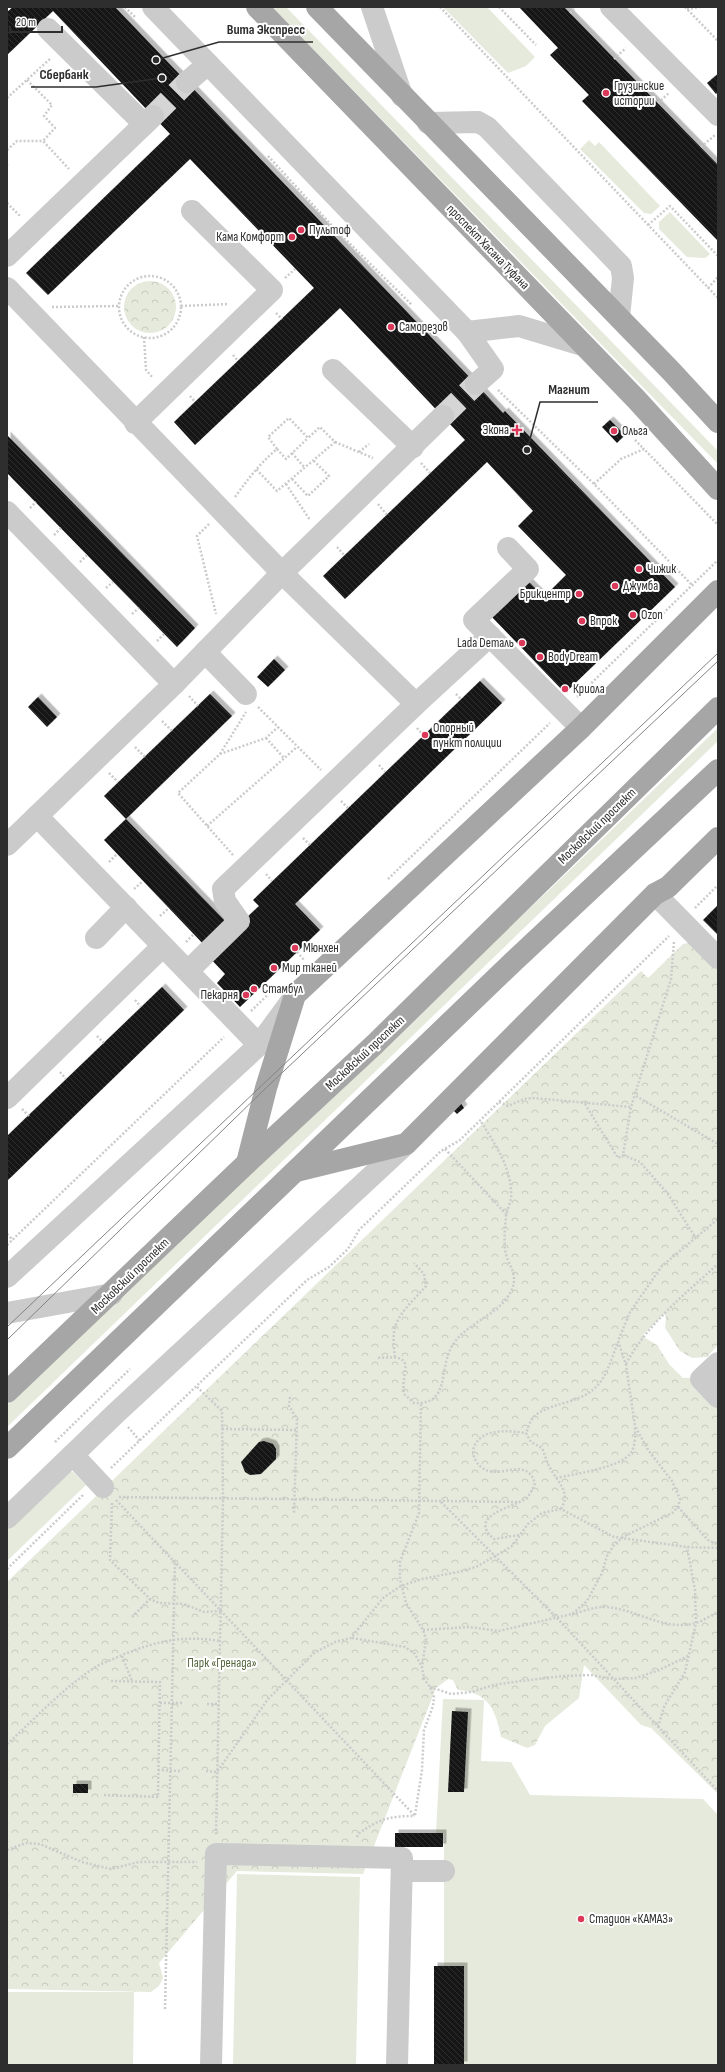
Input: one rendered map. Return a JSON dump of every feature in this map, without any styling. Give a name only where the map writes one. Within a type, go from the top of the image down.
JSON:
[{"type":"main road","name":"проспект Хасана Туфана","points":[[257,7],[636,399],[718,489]]},
{"type":"main road","points":[[317,7],[428,123],[619,317],[718,422]]},
{"type":"main road","points":[[246,1163],[266,1088],[295,996],[581,728],[718,591]]},
{"type":"main road","name":"Московский проспект","points":[[7,1392],[112,1294],[246,1163],[375,1044],[718,708]]},
{"type":"main road","points":[[7,1448],[514,961],[718,770]]},
{"type":"main road","points":[[295,1171],[406,1144],[655,894],[668,887],[718,838]]},
{"type":"street","points":[[153,7],[467,332],[493,369],[476,384]]},
{"type":"street","points":[[372,7],[402,96]]},
{"type":"street","points":[[611,7],[718,115]]},
{"type":"street","points":[[7,256],[148,120],[48,29]]},
{"type":"street","points":[[187,82],[208,64]]},
{"type":"street","points":[[428,123],[478,122],[487,126],[620,266],[623,278],[619,317]]},
{"type":"street","points":[[136,423],[272,290],[192,211]]},
{"type":"street","points":[[7,288],[222,512],[416,704]]},
{"type":"street","points":[[467,332],[519,326],[582,344]]},
{"type":"street","points":[[333,370],[412,447]]},
{"type":"street","points":[[7,845],[174,684],[282,573],[443,416]]},
{"type":"street","points":[[7,512],[174,684]]},
{"type":"street","points":[[508,548],[528,569],[519,582],[474,620],[489,628],[581,728]]},
{"type":"street","points":[[188,971],[239,921],[225,901],[223,889],[416,704],[489,628]]},
{"type":"street","points":[[205,652],[251,699]]},
{"type":"street","points":[[37,816],[259,1045]]},
{"type":"street","points":[[655,894],[678,926],[718,958]]},
{"type":"street","points":[[96,938],[126,907]]},
{"type":"street","points":[[7,1098],[163,946]]},
{"type":"street","points":[[7,1277],[259,1045],[295,996]]},
{"type":"street","points":[[7,1518],[73,1454],[406,1144]]},
{"type":"street","points":[[7,1313],[112,1294]]},
{"type":"street","points":[[718,1363],[701,1379],[718,1397]]},
{"type":"street","points":[[73,1454],[105,1488]]},
{"type":"street","points":[[211,2065],[216,1858],[352,1857],[402,1858],[397,2065]]},
{"type":"street","points":[[402,1871],[444,1871]]},
{"type":"path","points":[[440,7],[718,298]]},
{"type":"path","points":[[499,7],[536,45]]},
{"type":"path","points":[[570,13],[576,7]]},
{"type":"path","points":[[686,8],[700,7]]},
{"type":"path","points":[[686,8],[718,41]]},
{"type":"path","points":[[7,98],[65,45]]},
{"type":"path","points":[[27,80],[52,105],[44,116],[55,128],[43,141]]},
{"type":"path","points":[[700,147],[718,132]]},
{"type":"path","points":[[7,150],[17,141],[43,141],[82,183]]},
{"type":"path","points":[[648,225],[670,206],[718,256]]},
{"type":"path","points":[[332,233],[336,230]]},
{"type":"path","points":[[150,276],[165,280],[177,290],[181,306],[179,319],[171,330],[158,337],[144,337],[134,334],[126,327],[121,317],[119,306],[123,291],[135,280],[150,276]]},
{"type":"path","points":[[708,288],[718,277]]},
{"type":"path","points":[[181,306],[247,303],[254,309]]},
{"type":"path","points":[[31,313],[45,307],[119,306]]},
{"type":"path","points":[[144,337],[146,370],[166,393]]},
{"type":"path","points":[[526,416],[693,586],[718,560]]},
{"type":"path","points":[[308,438],[289,418],[268,438],[286,459],[320,427],[335,442],[380,461],[389,470]]},
{"type":"path","points":[[635,440],[718,525]]},
{"type":"path","points":[[256,469],[278,491],[335,442]]},
{"type":"path","points":[[359,452],[369,444]]},
{"type":"path","points":[[221,636],[197,536],[222,512],[256,469],[277,449]]},
{"type":"path","points":[[594,484],[621,459],[644,449]]},
{"type":"path","points":[[292,453],[305,468]]},
{"type":"path","points":[[292,479],[308,496],[329,476],[314,461]]},
{"type":"path","points":[[7,479],[10,476]]},
{"type":"path","points":[[286,484],[320,536]]},
{"type":"path","points":[[245,869],[178,793],[220,754],[245,713],[251,699],[334,783]]},
{"type":"path","points":[[220,754],[266,738],[278,727]]},
{"type":"path","points":[[266,738],[284,758]]},
{"type":"path","points":[[207,826],[297,747]]},
{"type":"path","points":[[7,1569],[105,1488],[197,1387],[307,1280],[329,1267],[348,1249],[359,1230],[445,1149],[460,1140],[718,885]]},
{"type":"path","points":[[623,1155],[631,1107],[636,1096],[671,979],[678,926]]},
{"type":"path","points":[[297,952],[304,960]]},
{"type":"path","points":[[636,1096],[718,1144]]},
{"type":"path","points":[[499,1102],[508,1106],[524,1099],[533,1098],[584,1104],[631,1107]]},
{"type":"path","points":[[584,1104],[618,1158],[623,1155]]},
{"type":"path","points":[[378,1358],[395,1357],[404,1362],[407,1367],[403,1382],[404,1394],[414,1403],[429,1401],[436,1396],[441,1389],[445,1358],[452,1346],[474,1324],[497,1308],[508,1297],[513,1282],[514,1272],[506,1252],[504,1237],[506,1215],[511,1198],[510,1184],[505,1165],[480,1120]]},
{"type":"path","points":[[445,1149],[506,1215]]},
{"type":"path","points":[[623,1155],[640,1162],[668,1194],[695,1237]]},
{"type":"path","points":[[526,1433],[531,1420],[541,1412],[582,1398],[595,1388],[603,1379],[630,1312],[662,1266],[718,1219]]},
{"type":"path","points":[[7,1234],[13,1240]]},
{"type":"path","points":[[395,1357],[394,1337],[396,1324],[426,1286],[424,1274],[414,1263]]},
{"type":"path","points":[[626,1365],[634,1348],[651,1329],[690,1288],[718,1264]]},
{"type":"path","points":[[556,1478],[602,1468],[624,1459],[631,1453],[634,1446],[635,1426],[626,1365],[618,1341]]},
{"type":"path","points":[[55,1442],[130,1369]]},
{"type":"path","points":[[7,1850],[26,1843],[40,1844],[82,1862],[111,1869],[139,1862],[168,1862],[216,1858],[223,1498],[222,1411],[197,1387]]},
{"type":"path","points":[[290,1397],[288,1403],[296,1416],[294,1513]]},
{"type":"path","points":[[415,1816],[422,1770],[424,1730],[434,1697],[430,1687],[424,1679],[422,1667],[426,1639],[423,1630],[406,1603],[401,1586],[400,1562],[418,1513],[421,1403]]},
{"type":"path","points":[[572,1614],[587,1601],[602,1573],[607,1556],[614,1545],[623,1537],[672,1513],[678,1507],[680,1499],[672,1481],[648,1450],[635,1426]]},
{"type":"path","points":[[222,1428],[296,1430]]},
{"type":"path","points":[[520,1535],[494,1539],[488,1534],[486,1525],[490,1516],[496,1511],[504,1509],[526,1498],[535,1483],[529,1473],[521,1468],[496,1473],[486,1471],[478,1464],[474,1457],[473,1449],[476,1442],[482,1437],[494,1432],[508,1431],[526,1433]]},
{"type":"path","points":[[526,1433],[531,1442],[542,1448],[548,1466],[562,1485],[564,1504],[561,1509]]},
{"type":"path","points":[[105,1488],[223,1498],[519,1502]]},
{"type":"path","points":[[105,1488],[415,1816]]},
{"type":"path","points":[[105,1488],[110,1560],[150,1599],[159,1603],[184,1604],[204,1612],[221,1611]]},
{"type":"path","points":[[441,1501],[557,1618],[612,1679],[718,1791]]},
{"type":"path","points":[[678,1507],[708,1540],[718,1545]]},
{"type":"path","points":[[351,1638],[383,1598],[401,1586],[422,1579],[463,1571],[496,1556],[512,1546],[528,1524],[542,1513],[561,1509],[614,1537],[623,1537],[687,1548],[718,1548]]},
{"type":"path","points":[[658,1728],[664,1707],[685,1672],[690,1655],[696,1622],[695,1590],[687,1548]]},
{"type":"path","points":[[165,2009],[175,1562]]},
{"type":"path","points":[[132,1617],[150,1599]]},
{"type":"path","points":[[423,1630],[469,1627],[499,1631],[602,1607],[622,1610],[659,1623],[679,1625],[696,1622],[718,1612]]},
{"type":"path","points":[[7,1744],[73,1685],[98,1666],[144,1646],[173,1639],[189,1637],[220,1641]]},
{"type":"path","points":[[217,1772],[263,1704],[314,1653],[336,1642],[351,1638],[405,1647],[415,1654],[422,1667]]},
{"type":"path","points":[[430,1687],[452,1694],[472,1692],[520,1681],[563,1676],[591,1674],[612,1679],[636,1678],[659,1670],[690,1655]]},
{"type":"path","points":[[122,1656],[132,1681]]},
{"type":"path","points":[[104,1796],[158,1797],[160,1682],[109,1681]]},
{"type":"path","points":[[160,1703],[182,1703]]},
{"type":"path","points":[[207,1704],[219,1704]]},
{"type":"path","points":[[158,1770],[180,1771]]},
{"type":"path","points":[[206,1771],[217,1772]]},
{"type":"path","points":[[352,1857],[358,1834],[375,1822],[393,1816],[415,1816]]},
{"type":"green space","points":[[272,7],[286,7],[718,451],[718,464]]},
{"type":"green space","points":[[443,7],[487,7],[535,57],[526,66],[508,73]]},
{"type":"green space","points":[[589,140],[595,146],[599,142],[660,206],[651,214],[644,213],[580,149]]},
{"type":"green space","points":[[670,212],[710,254],[705,258],[687,257],[659,229],[659,222]]},
{"type":"green space","points":[[150,281],[160,283],[168,289],[174,297],[176,307],[174,317],[168,325],[160,331],[150,333],[140,331],[132,325],[126,317],[124,307],[126,297],[132,289],[140,283]]},
{"type":"green space","points":[[718,728],[718,741],[7,1427],[7,1405],[420,1009],[548,891]]},
{"type":"green space","name":"Парк «Гренада»","points":[[692,942],[718,961],[718,1345],[707,1357],[692,1358],[680,1351],[665,1328],[666,1317],[664,1314],[642,1336],[657,1345],[669,1364],[683,1378],[718,1377],[718,1794],[651,1728],[641,1725],[584,1665],[579,1698],[545,1726],[535,1745],[527,1748],[501,1737],[499,1727],[489,1704],[477,1694],[458,1690],[453,1680],[448,1679],[436,1688],[363,1874],[237,1871],[159,1963],[163,1978],[159,1986],[151,1992],[7,1989],[7,1582],[641,971],[648,978],[683,944]]},
{"type":"green space","points":[[62,1472],[73,1472],[86,1485],[7,1561],[7,1525]]},
{"type":"green space","name":"Стадион «КАМАЗ»","points":[[443,1699],[484,1700],[481,1761],[511,1762],[530,1795],[703,1799],[718,1815],[718,2065],[434,2065],[434,1966],[444,1965],[444,1833],[436,1833]]},
{"type":"green space","points":[[237,1874],[360,1877],[356,2065],[233,2065]]},
{"type":"green space","points":[[7,1992],[134,1992],[133,2065],[7,2065]]},
{"type":"building","points":[[13,7],[115,7],[503,413],[505,411],[675,587],[565,693],[490,615],[527,580],[544,597],[566,575],[518,526],[533,511],[487,462],[345,599],[323,576],[465,440],[340,308],[195,445],[174,422],[314,288],[190,159],[48,295],[26,273],[170,134],[53,11],[7,55],[7,12]]},
{"type":"building","points":[[519,7],[564,7],[718,165],[718,241],[582,101],[589,95],[550,55],[558,48]]},
{"type":"building","points":[[718,74],[718,92],[716,94],[707,83]]},
{"type":"building","name":"Ольга","points":[[610,420],[625,435],[617,443],[602,427]]},
{"type":"building","points":[[7,435],[195,628],[177,647],[7,473]]},
{"type":"building","points":[[274,659],[285,670],[268,687],[257,677]]},
{"type":"building","points":[[480,681],[502,703],[295,904],[320,930],[240,1007],[217,983],[225,974],[207,955],[259,906],[253,900]]},
{"type":"building","points":[[210,694],[232,716],[126,819],[104,796]]},
{"type":"building","points":[[38,697],[57,717],[47,727],[28,707]]},
{"type":"building","points":[[126,819],[230,926],[207,948],[104,840]]},
{"type":"building","points":[[718,905],[718,935],[703,920]]},
{"type":"building","points":[[162,987],[184,1010],[7,1181],[7,1136]]},
{"type":"building","points":[[460,1102],[464,1108],[457,1114],[452,1109]]},
{"type":"building","points":[[264,1441],[273,1444],[276,1449],[276,1459],[261,1474],[250,1475],[245,1472],[241,1462],[259,1442]]},
{"type":"building","points":[[452,1711],[468,1712],[464,1792],[448,1792]]},
{"type":"building","points":[[73,1784],[88,1784],[88,1793],[73,1793]]},
{"type":"building","points":[[395,1833],[443,1833],[443,1847],[395,1847]]},
{"type":"building","points":[[434,1966],[464,1966],[464,2065],[434,2065]]},
{"type":"tunnel","points":[[153,116],[187,82]]},
{"type":"tunnel","points":[[443,416],[476,384]]},
{"type":"tram line","points":[[7,1327],[718,653]]},
{"type":"tram line","points":[[7,1340],[266,1088],[718,661]]},
{"type":"place","name":"Вита Экспресс","points":[[156,60]]},
{"type":"place","name":"Сбербанк","points":[[162,78]]},
{"type":"place","name":"Грузинские истории","points":[[606,93]]},
{"type":"place","name":"Пультоф","points":[[301,230]]},
{"type":"place","name":"Кама Комфорт","points":[[292,237]]},
{"type":"place","name":"Саморезов","points":[[391,327]]},
{"type":"place","name":"Экона","points":[[517,430]]},
{"type":"place","name":"Ольга","points":[[614,431]]},
{"type":"place","name":"Магнит","points":[[527,450]]},
{"type":"place","name":"Чижик","points":[[639,569]]},
{"type":"place","name":"Джумба","points":[[615,586]]},
{"type":"place","name":"Брикцентр","points":[[579,594]]},
{"type":"place","name":"Ozon","points":[[633,615]]},
{"type":"place","name":"Впрок","points":[[582,621]]},
{"type":"place","name":"Lada Dеталь","points":[[522,643]]},
{"type":"place","name":"BodyDream","points":[[540,657]]},
{"type":"place","name":"Криола","points":[[565,689]]},
{"type":"place","name":"Опорный пункт полиции","points":[[425,735]]},
{"type":"place","name":"Мюнхен","points":[[295,948]]},
{"type":"place","name":"Мир тканей","points":[[274,968]]},
{"type":"place","name":"Стамбул","points":[[254,989]]},
{"type":"place","name":"Пекарня","points":[[246,995]]},
{"type":"place","name":"Стадион «КАМАЗ»","points":[[581,1919]]}]
